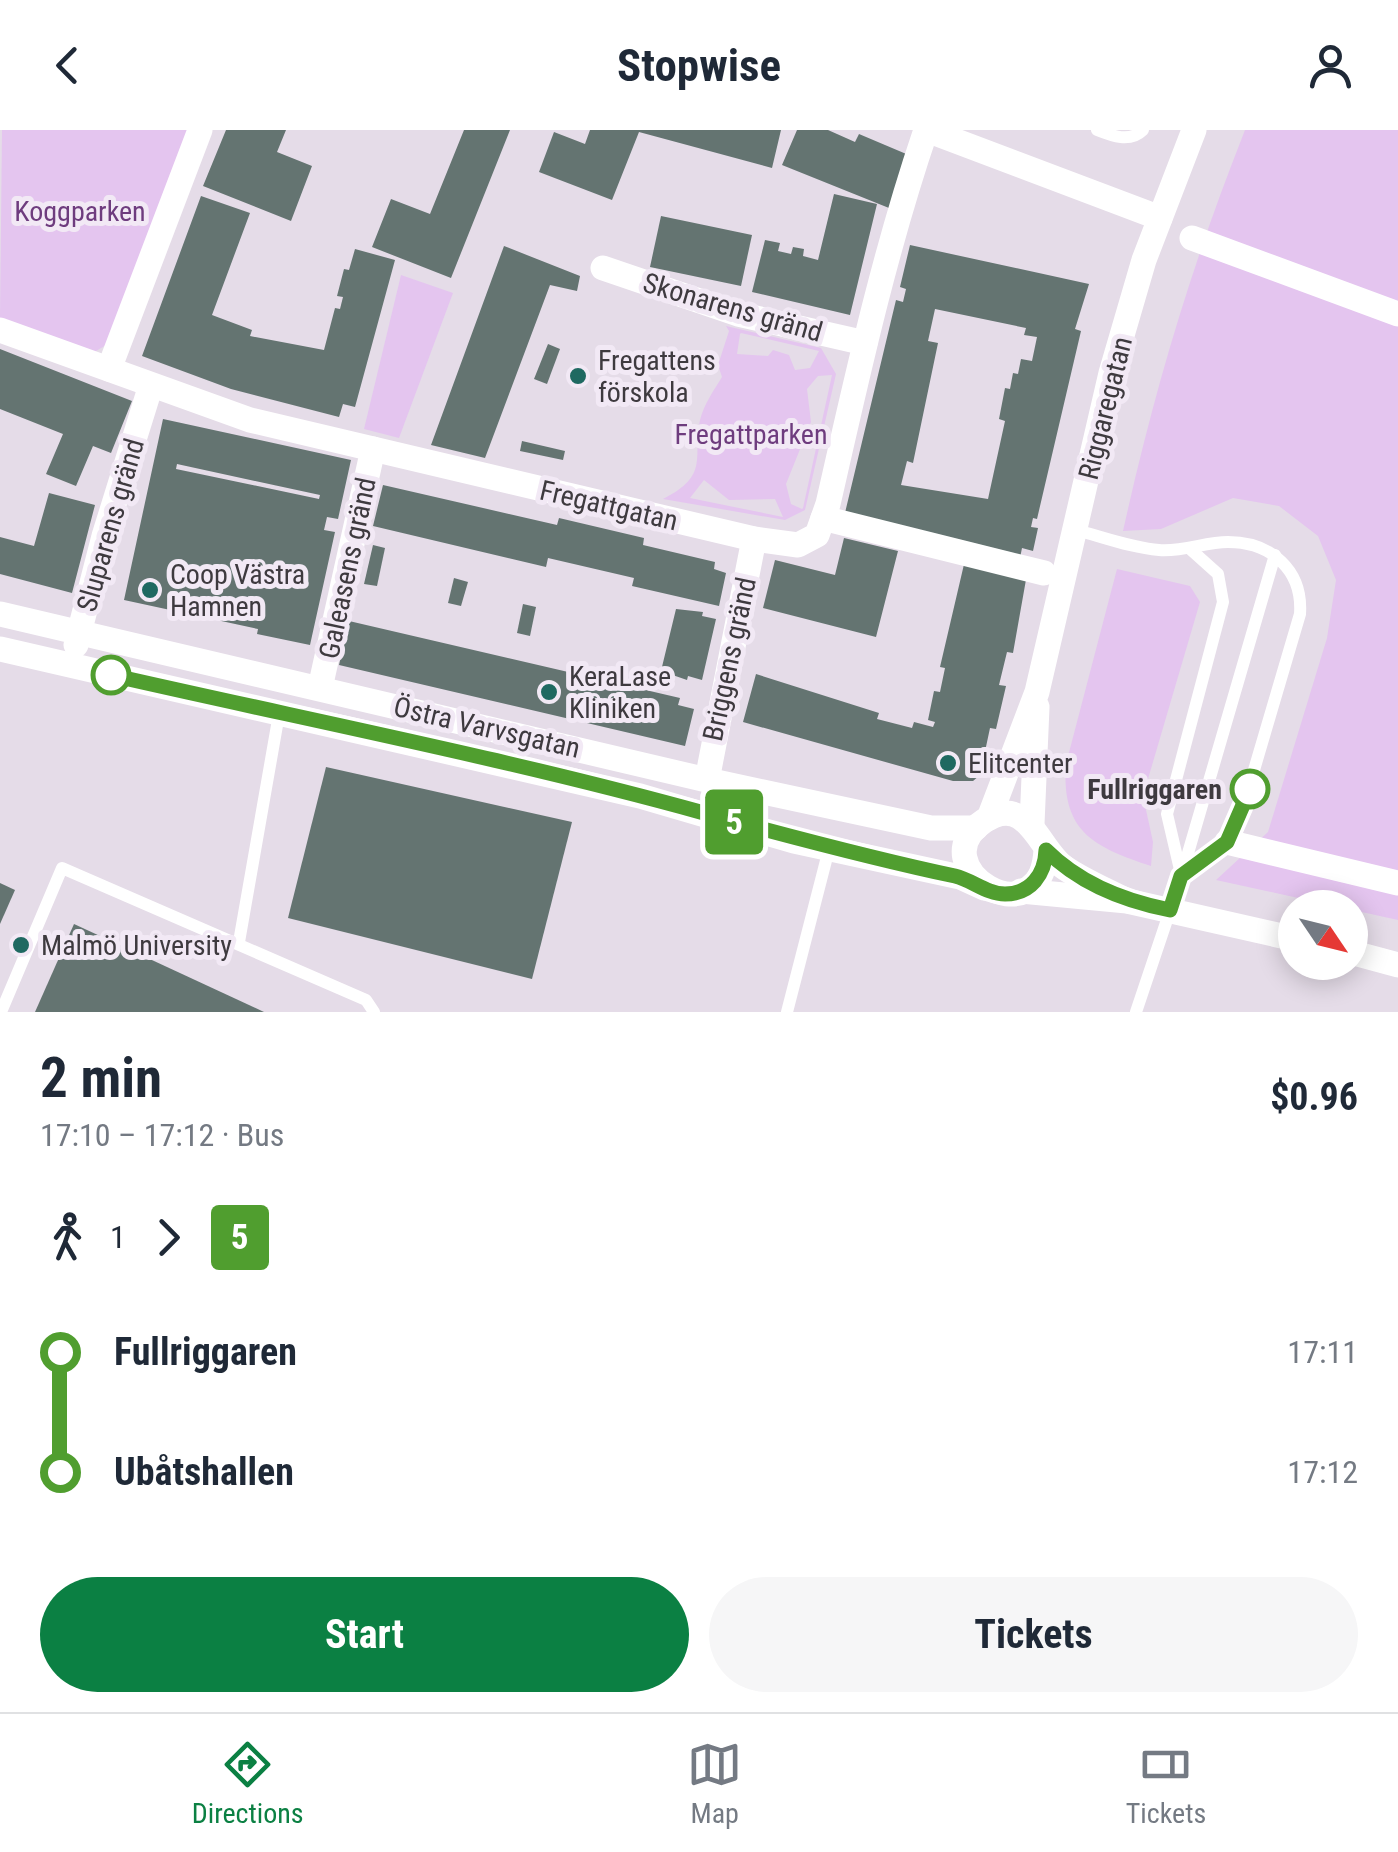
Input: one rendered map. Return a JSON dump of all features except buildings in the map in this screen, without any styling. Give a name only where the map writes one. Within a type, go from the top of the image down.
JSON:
[{"type":"street","points":[[109,369],[200,130]]},
{"type":"street","points":[[1044,573],[823,518],[898,210],[927,130],[1160,218]]},
{"type":"street","name":"Riggaregatan","points":[[982,823],[1037,692],[1111,373],[1160,218],[1194,130]]},
{"type":"street","points":[[1192,238],[1398,314]]},
{"type":"street","name":"Skonarens gränd","points":[[603,268],[738,314],[864,343]]},
{"type":"street","name":"Fregattgatan","points":[[0,330],[250,420],[754,539],[798,545],[818,535],[823,518]]},
{"type":"street","name":"Sluparens gränd","points":[[72,666],[151,385]]},
{"type":"street","name":"Galeasens gränd","points":[[320,688],[373,449]]},
{"type":"street","name":"Briggens gränd","points":[[707,780],[754,539]]},
{"type":"street","name":"Östra Varvsgatan","points":[[0,614],[707,780],[932,828],[982,823]]},
{"type":"street","name":"Östra Varvsgatan","points":[[0,649],[640,796],[829,848],[960,877],[984,888]]},
{"type":"street","name":"Riggaregatan","points":[[1032,824],[1037,692]]},
{"type":"street","points":[[1126,901],[1063,866],[1046,850],[1032,824],[1010,814],[982,823],[966,853],[974,879],[996,894],[1022,891],[1126,901],[1278,935]]},
{"type":"street","points":[[1227,842],[1398,884]]},
{"type":"street","points":[[1022,891],[1040,875],[1046,850]]},
{"type":"street","points":[[1368,957],[1398,965]]},
{"type":"lane","points":[[1097,130],[1119,138],[1132,137],[1143,130]]},
{"type":"lane","points":[[1076,530],[1159,550],[1230,542],[1258,546],[1275,554],[1290,570],[1300,614],[1239,821],[1227,842],[1181,876]]},
{"type":"lane","points":[[1181,876],[1167,814],[1222,602],[1218,574],[1189,548]]},
{"type":"lane","points":[[1136,1012],[1181,876],[1275,554]]},
{"type":"lane","points":[[238,942],[279,714]]},
{"type":"lane","points":[[788,1012],[829,848]]},
{"type":"lane","points":[[1,1012],[62,868],[366,1000],[374,1012]]},
{"type":"green space","name":"Koggparken","points":[[2,130],[195,130],[116,339],[91,354],[0,318]]},
{"type":"green space","points":[[1245,130],[1398,130],[1398,920],[1368,913],[1368,890],[1278,890],[1278,894],[1216,880],[1268,832],[1327,638],[1336,580],[1318,536],[1279,506],[1233,498],[1161,529],[1123,531],[1148,427],[1208,230]]},
{"type":"green space","points":[[401,275],[453,293],[399,438],[364,429]]},
{"type":"green space","name":"Fregattparken","points":[[726,326],[821,348],[836,374],[805,510],[785,520],[663,499],[688,482],[694,473],[700,420],[722,377],[718,365],[729,331]],"holes":[[[741,333],[819,351],[810,368],[795,370],[789,355],[773,350],[768,356],[737,354]],[[832,375],[802,509],[791,504],[786,484],[811,422],[807,389],[818,376]],[[704,480],[729,500],[775,499],[783,517],[690,498]]]},
{"type":"green space","points":[[1117,569],[1190,586],[1200,602],[1143,796],[1153,842],[1151,866],[1097,843],[1085,833],[1075,821],[1066,787],[1066,764]]},
{"type":"bus line","name":"5","points":[[111,675],[640,796],[794,840],[960,877],[996,894],[1022,891],[1032,885],[1046,863],[1046,850],[1063,866],[1126,901],[1170,910],[1181,876],[1227,842],[1250,789]]},
{"type":"place","name":"Fregattens förskola","points":[[578,376]]},
{"type":"place","name":"Coop Västra Hamnen","points":[[150,590]]},
{"type":"place","name":"KeraLase Kliniken","points":[[549,692]]},
{"type":"place","name":"Elitcenter","points":[[948,763]]},
{"type":"place","name":"Fullriggaren","points":[[1250,789]]},
{"type":"place","name":"Malmö University","points":[[21,945]]}]
